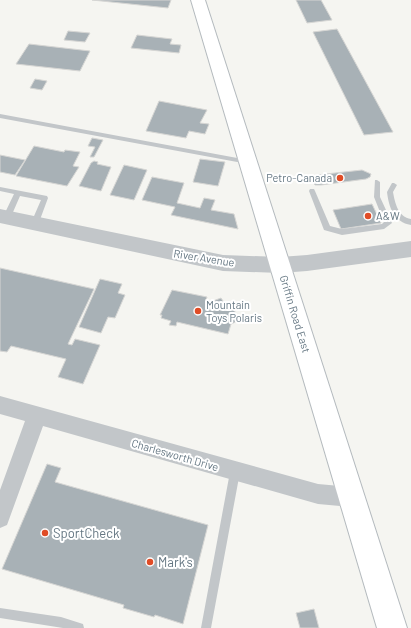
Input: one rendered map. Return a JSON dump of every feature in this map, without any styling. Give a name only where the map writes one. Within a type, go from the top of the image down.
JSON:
[{"type":"main road","name":"Griffin Road East","points":[[198,0],[392,628]]},
{"type":"street","name":"River Avenue","points":[[4,216],[208,260],[280,265],[307,263],[411,248]]},
{"type":"street","name":"Charlesworth Drive","points":[[0,405],[318,494],[351,497]]},
{"type":"street","points":[[0,518],[37,415]]},
{"type":"lane","points":[[0,116],[248,162]]},
{"type":"lane","points":[[312,191],[327,228],[334,231],[349,231],[384,226],[388,223],[377,197],[378,182]]},
{"type":"lane","points":[[394,185],[390,192],[392,202],[398,216],[403,220],[411,222]]},
{"type":"lane","points":[[0,189],[45,198],[35,223]]},
{"type":"lane","points":[[4,216],[18,193]]},
{"type":"lane","points":[[206,628],[235,472]]},
{"type":"lane","points":[[0,613],[62,622],[79,628]]},
{"type":"building","points":[[92,0],[171,0],[168,8]]},
{"type":"building","points":[[296,0],[321,0],[332,20],[307,23]]},
{"type":"building","points":[[337,29],[393,132],[364,135],[313,32]]},
{"type":"building","points":[[68,31],[90,33],[85,42],[64,40]]},
{"type":"building","points":[[137,35],[172,39],[170,44],[181,45],[179,53],[131,48]]},
{"type":"building","points":[[29,44],[90,51],[80,71],[16,64]]},
{"type":"building","points":[[35,79],[47,81],[42,90],[30,88]]},
{"type":"building","points":[[159,101],[207,110],[200,123],[209,124],[205,134],[189,131],[186,138],[146,131]]},
{"type":"building","points":[[92,138],[103,140],[94,157],[90,157],[95,147],[88,146]]},
{"type":"building","points":[[34,146],[64,152],[65,150],[80,152],[73,166],[79,167],[67,186],[16,176]]},
{"type":"building","points":[[0,155],[25,160],[15,175],[0,172]]},
{"type":"building","points":[[200,159],[225,162],[218,186],[193,182]]},
{"type":"building","points":[[94,161],[98,162],[97,164],[111,167],[101,191],[79,186],[91,163]]},
{"type":"building","points":[[124,165],[147,170],[134,200],[110,195]]},
{"type":"building","name":"Petro-Canada","points":[[362,170],[371,174],[370,177],[366,179],[321,185],[315,185],[311,181],[312,177],[317,175]]},
{"type":"building","points":[[152,177],[184,183],[177,203],[200,208],[204,198],[215,200],[211,210],[234,214],[238,229],[171,215],[175,207],[142,200]]},
{"type":"building","points":[[372,204],[381,223],[341,229],[333,210]]},
{"type":"building","points":[[0,268],[94,289],[68,344],[72,345],[75,339],[100,345],[83,384],[58,377],[66,359],[11,346],[7,352],[0,351]]},
{"type":"building","points":[[100,279],[122,284],[118,293],[125,295],[115,318],[108,317],[101,333],[79,327]]},
{"type":"building","name":"Mountain Toys Polaris","points":[[172,290],[207,297],[206,300],[213,301],[221,298],[225,304],[236,306],[234,316],[238,321],[231,324],[228,334],[177,322],[176,326],[169,325],[171,321],[161,318],[162,315],[160,315]]},
{"type":"building","points":[[47,464],[61,468],[55,482],[208,525],[183,624],[155,615],[154,617],[123,608],[124,605],[2,569]]},
{"type":"building","points":[[314,609],[319,628],[300,628],[296,613]]},
{"type":"place","name":"Petro-Canada","points":[[340,178]]},
{"type":"place","name":"A&W","points":[[368,216]]},
{"type":"place","name":"Mountain Toys Polaris","points":[[198,311]]},
{"type":"place","name":"SportCheck","points":[[45,533]]},
{"type":"place","name":"Mark's","points":[[150,562]]}]
